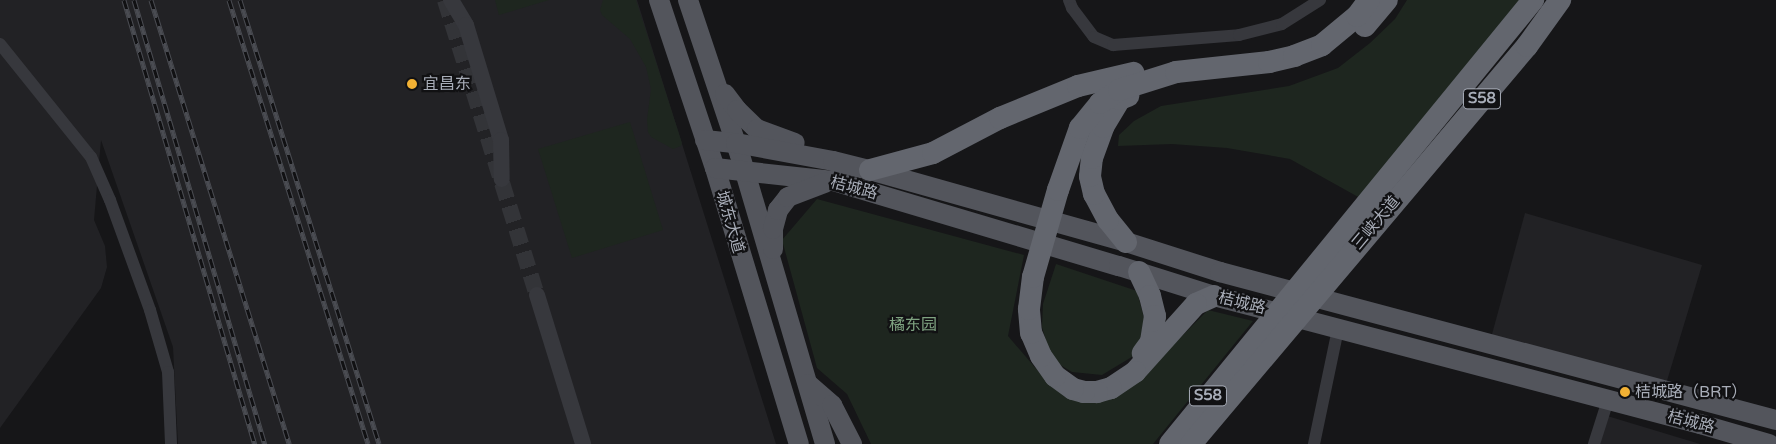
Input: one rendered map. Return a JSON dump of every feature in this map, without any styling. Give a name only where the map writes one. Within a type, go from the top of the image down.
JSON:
[{"type":"highway","points":[[870,170],[934,153],[1000,118],[1078,86],[1138,72],[1176,72],[1269,62],[1294,56],[1322,45],[1357,16],[1383,0]]},
{"type":"highway","points":[[1061,191],[1087,128],[1106,107],[1120,99],[1144,90],[1260,75],[1302,66],[1328,54],[1352,38],[1370,22],[1383,0]]},
{"type":"highway","name":"三峡大道","points":[[1392,190],[1533,0]]},
{"type":"highway","name":"三峡大道","points":[[1170,444],[1255,352],[1392,190],[1528,46],[1560,0]]},
{"type":"highway","points":[[1528,46],[1572,0]]},
{"type":"highway","points":[[1176,72],[1119,90],[1100,103],[1080,128],[1036,277],[1029,309],[1031,333],[1041,356],[1063,383],[1084,392],[1097,392],[1123,381],[1135,372],[1196,304],[1214,296]]},
{"type":"highway","points":[[1120,99],[1110,112],[1097,142],[1090,176],[1094,194],[1108,220],[1126,242]]},
{"type":"highway","points":[[1036,277],[1038,334],[1044,351],[1067,378],[1079,384],[1093,385],[1118,378],[1131,368],[1151,342],[1155,316],[1150,296],[1139,272]]},
{"type":"highway","name":"三峡大道","points":[[1191,444],[1255,352]]},
{"type":"main road","name":"城东大道","points":[[659,0],[715,168],[733,233],[799,444]]},
{"type":"main road","name":"城东大道","points":[[688,0],[736,143],[825,444]]},
{"type":"main road","points":[[714,77],[737,110],[757,129],[870,170]]},
{"type":"main road","name":"桔城路","points":[[706,140],[736,143],[833,161],[870,170],[1126,242],[1220,272],[1776,420]]},
{"type":"main road","name":"桔城路","points":[[715,168],[833,181],[1214,296],[1608,400],[1745,441],[1769,444]]},
{"type":"main road","points":[[774,271],[773,229],[778,210],[788,197],[833,181]]},
{"type":"main road","points":[[733,233],[786,444]]},
{"type":"main road","points":[[808,384],[832,405],[852,444]]},
{"type":"street","points":[[451,0],[466,25],[501,140],[502,179]]},
{"type":"street","points":[[1069,0],[1072,8],[1094,37],[1113,45],[1239,35],[1282,24],[1320,0]]},
{"type":"street","points":[[0,44],[91,157],[110,200],[150,310],[168,372],[171,444]]},
{"type":"street","points":[[537,295],[583,444]]},
{"type":"street","points":[[1314,444],[1338,329]]},
{"type":"street","points":[[1594,444],[1608,400]]},
{"type":"shaded area","name":"宜昌东","points":[[0,0],[637,0],[776,444],[178,444],[173,347],[101,140],[94,220],[105,246],[107,267],[101,288],[0,428]]},
{"type":"shaded area","points":[[1525,213],[1702,265],[1666,384],[1491,338]]},
{"type":"shaded area","points":[[1604,415],[1700,444],[1594,444]]},
{"type":"green space","points":[[495,0],[549,0],[499,15]]},
{"type":"green space","points":[[603,0],[636,0],[682,143],[681,146],[673,149],[651,137],[648,132],[647,120],[651,89],[646,67],[630,39],[602,15],[600,10]]},
{"type":"green space","points":[[1407,0],[1520,0],[1360,198],[1290,159],[1227,148],[1172,144],[1118,146],[1119,135],[1134,121],[1161,106],[1289,86],[1338,68],[1370,43],[1395,19]]},
{"type":"green space","points":[[630,122],[663,230],[572,258],[538,149]]},
{"type":"green space","name":"橘东园","points":[[817,199],[1024,255],[1008,336],[1050,385],[1085,399],[1177,341],[1208,310],[1253,321],[1153,444],[871,444],[847,394],[817,368],[782,240]]},
{"type":"green space","points":[[1056,264],[1137,291],[1144,318],[1140,342],[1135,355],[1102,375],[1072,372],[1057,363],[1050,354],[1042,327],[1043,304]]},
{"type":"tunnel","points":[[445,0],[537,295]]},
{"type":"railway","points":[[124,0],[255,444]]},
{"type":"railway","points":[[134,0],[265,444]]},
{"type":"railway","points":[[151,0],[289,444]]},
{"type":"railway","points":[[229,0],[368,444]]},
{"type":"railway","points":[[240,0],[379,444]]},
{"type":"place","name":"宜昌东","points":[[412,84]]},
{"type":"place","name":"桔城路（BRT）","points":[[1625,392]]}]
